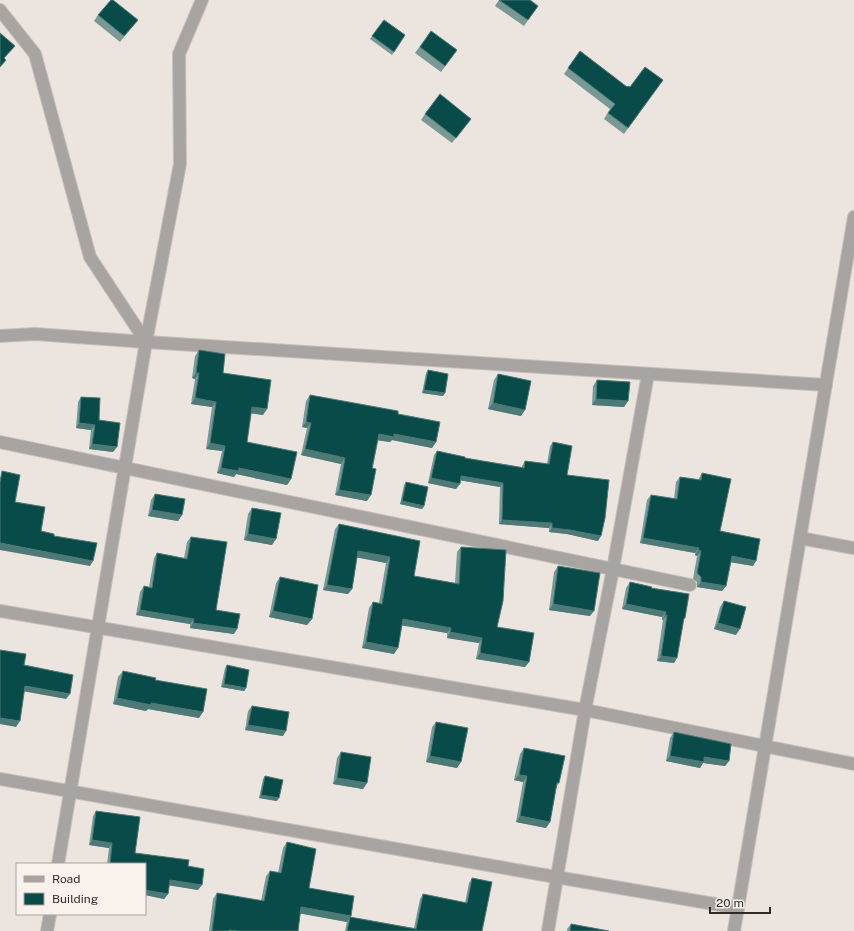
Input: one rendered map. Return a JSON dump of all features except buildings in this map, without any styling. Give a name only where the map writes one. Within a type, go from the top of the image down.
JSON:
[{"type":"street","points":[[58,863],[146,342],[180,164],[180,54],[202,0]]},
{"type":"street","points":[[0,10],[35,54],[90,257],[146,342]]},
{"type":"street","points":[[734,931],[854,218]]},
{"type":"street","points":[[0,336],[35,334],[826,385]]},
{"type":"street","points":[[548,931],[585,710],[613,569],[648,374]]},
{"type":"street","points":[[0,442],[690,585]]},
{"type":"street","points":[[800,538],[854,548]]},
{"type":"street","points":[[0,612],[585,710],[854,764]]},
{"type":"street","points":[[0,779],[738,908]]},
{"type":"street","points":[[47,931],[50,915]]}]
